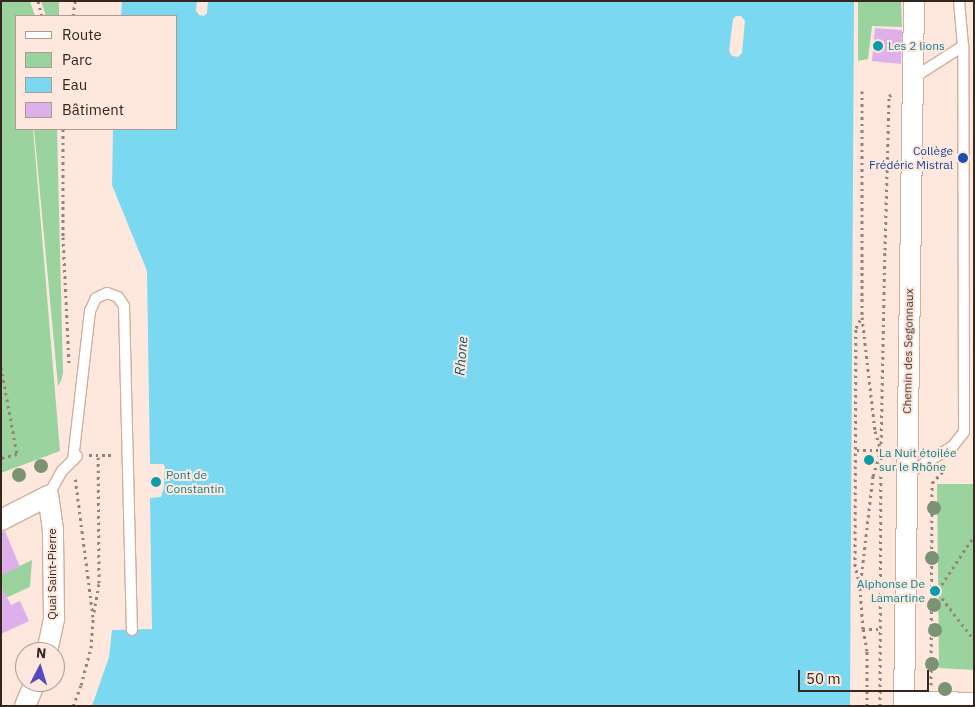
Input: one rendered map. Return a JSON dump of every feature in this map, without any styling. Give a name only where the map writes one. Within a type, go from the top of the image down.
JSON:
[{"type":"street","name":"Chemin des Segonnaux","points":[[904,704],[907,82],[914,1]]},
{"type":"street","points":[[1,505],[48,496]]},
{"type":"street","points":[[1,520],[48,496]]},
{"type":"street","name":"Quai Saint-Pierre","points":[[48,496],[53,530],[54,618],[48,642]]},
{"type":"street","points":[[25,706],[31,692]]},
{"type":"street","points":[[904,704],[930,702],[974,703]]},
{"type":"lane","points":[[906,474],[953,446],[964,432],[963,46],[959,1]]},
{"type":"lane","points":[[907,82],[963,46]]},
{"type":"lane","points":[[48,496],[62,471],[76,458],[90,311],[96,298],[107,293],[118,297],[124,306],[126,455],[132,630]]},
{"type":"path","points":[[38,1],[42,15]]},
{"type":"path","points":[[73,15],[75,1]]},
{"type":"path","points":[[880,706],[882,629],[881,450],[889,96],[907,82]]},
{"type":"path","points":[[860,588],[873,476],[881,450],[875,431],[862,316],[862,91]]},
{"type":"path","points":[[63,130],[62,237],[69,370]]},
{"type":"path","points":[[862,316],[856,328],[857,450],[855,566],[860,588],[867,651],[867,706]]},
{"type":"path","points":[[1,367],[17,454],[1,458]]},
{"type":"path","points":[[857,450],[881,450]]},
{"type":"path","points":[[73,706],[91,648],[93,617],[99,583],[96,455],[126,455]]},
{"type":"path","points":[[76,458],[93,617]]},
{"type":"path","points":[[930,702],[933,591],[932,483],[948,464]]},
{"type":"path","points":[[933,591],[938,590],[974,536]]},
{"type":"path","points":[[933,591],[938,593],[974,640]]},
{"type":"path","points":[[863,628],[882,629]]},
{"type":"green space","points":[[1,1],[30,1],[35,15],[15,15],[15,130],[33,130],[60,451],[1,473]]},
{"type":"green space","points":[[41,1],[59,2],[59,15],[46,15]]},
{"type":"green space","points":[[858,1],[901,1],[902,27],[872,26],[868,59],[858,61]]},
{"type":"green space","points":[[34,130],[57,130],[63,373],[58,386]]},
{"type":"green space","points":[[937,484],[974,484],[974,670],[939,668]]},
{"type":"green space","points":[[32,560],[30,587],[1,600],[1,575]]},
{"type":"water","name":"Rhone","points":[[122,1],[197,1],[196,11],[199,15],[204,16],[207,13],[208,1],[854,1],[850,706],[92,706],[109,657],[112,630],[152,629],[150,498],[161,497],[164,487],[165,467],[163,464],[150,464],[147,271],[112,185],[113,130],[178,130],[178,15],[121,15]],"holes":[[[736,16],[741,16],[745,21],[742,53],[738,57],[732,56],[729,51],[733,19]]]},
{"type":"building","points":[[875,28],[902,30],[901,64],[872,61]]},
{"type":"building","points":[[5,531],[20,567],[1,575],[1,532]]},
{"type":"building","points":[[1,586],[11,605],[20,601],[29,621],[1,634]]},
{"type":"place","name":"Les 2 lions","points":[[878,46]]},
{"type":"place","name":"Collège Frédéric Mistral","points":[[963,158]]},
{"type":"place","name":"La Nuit étoilée sur le Rhône","points":[[869,460]]},
{"type":"place","name":"Pont de Constantin","points":[[156,482]]},
{"type":"place","name":"Alphonse De Lamartine","points":[[935,591]]}]
